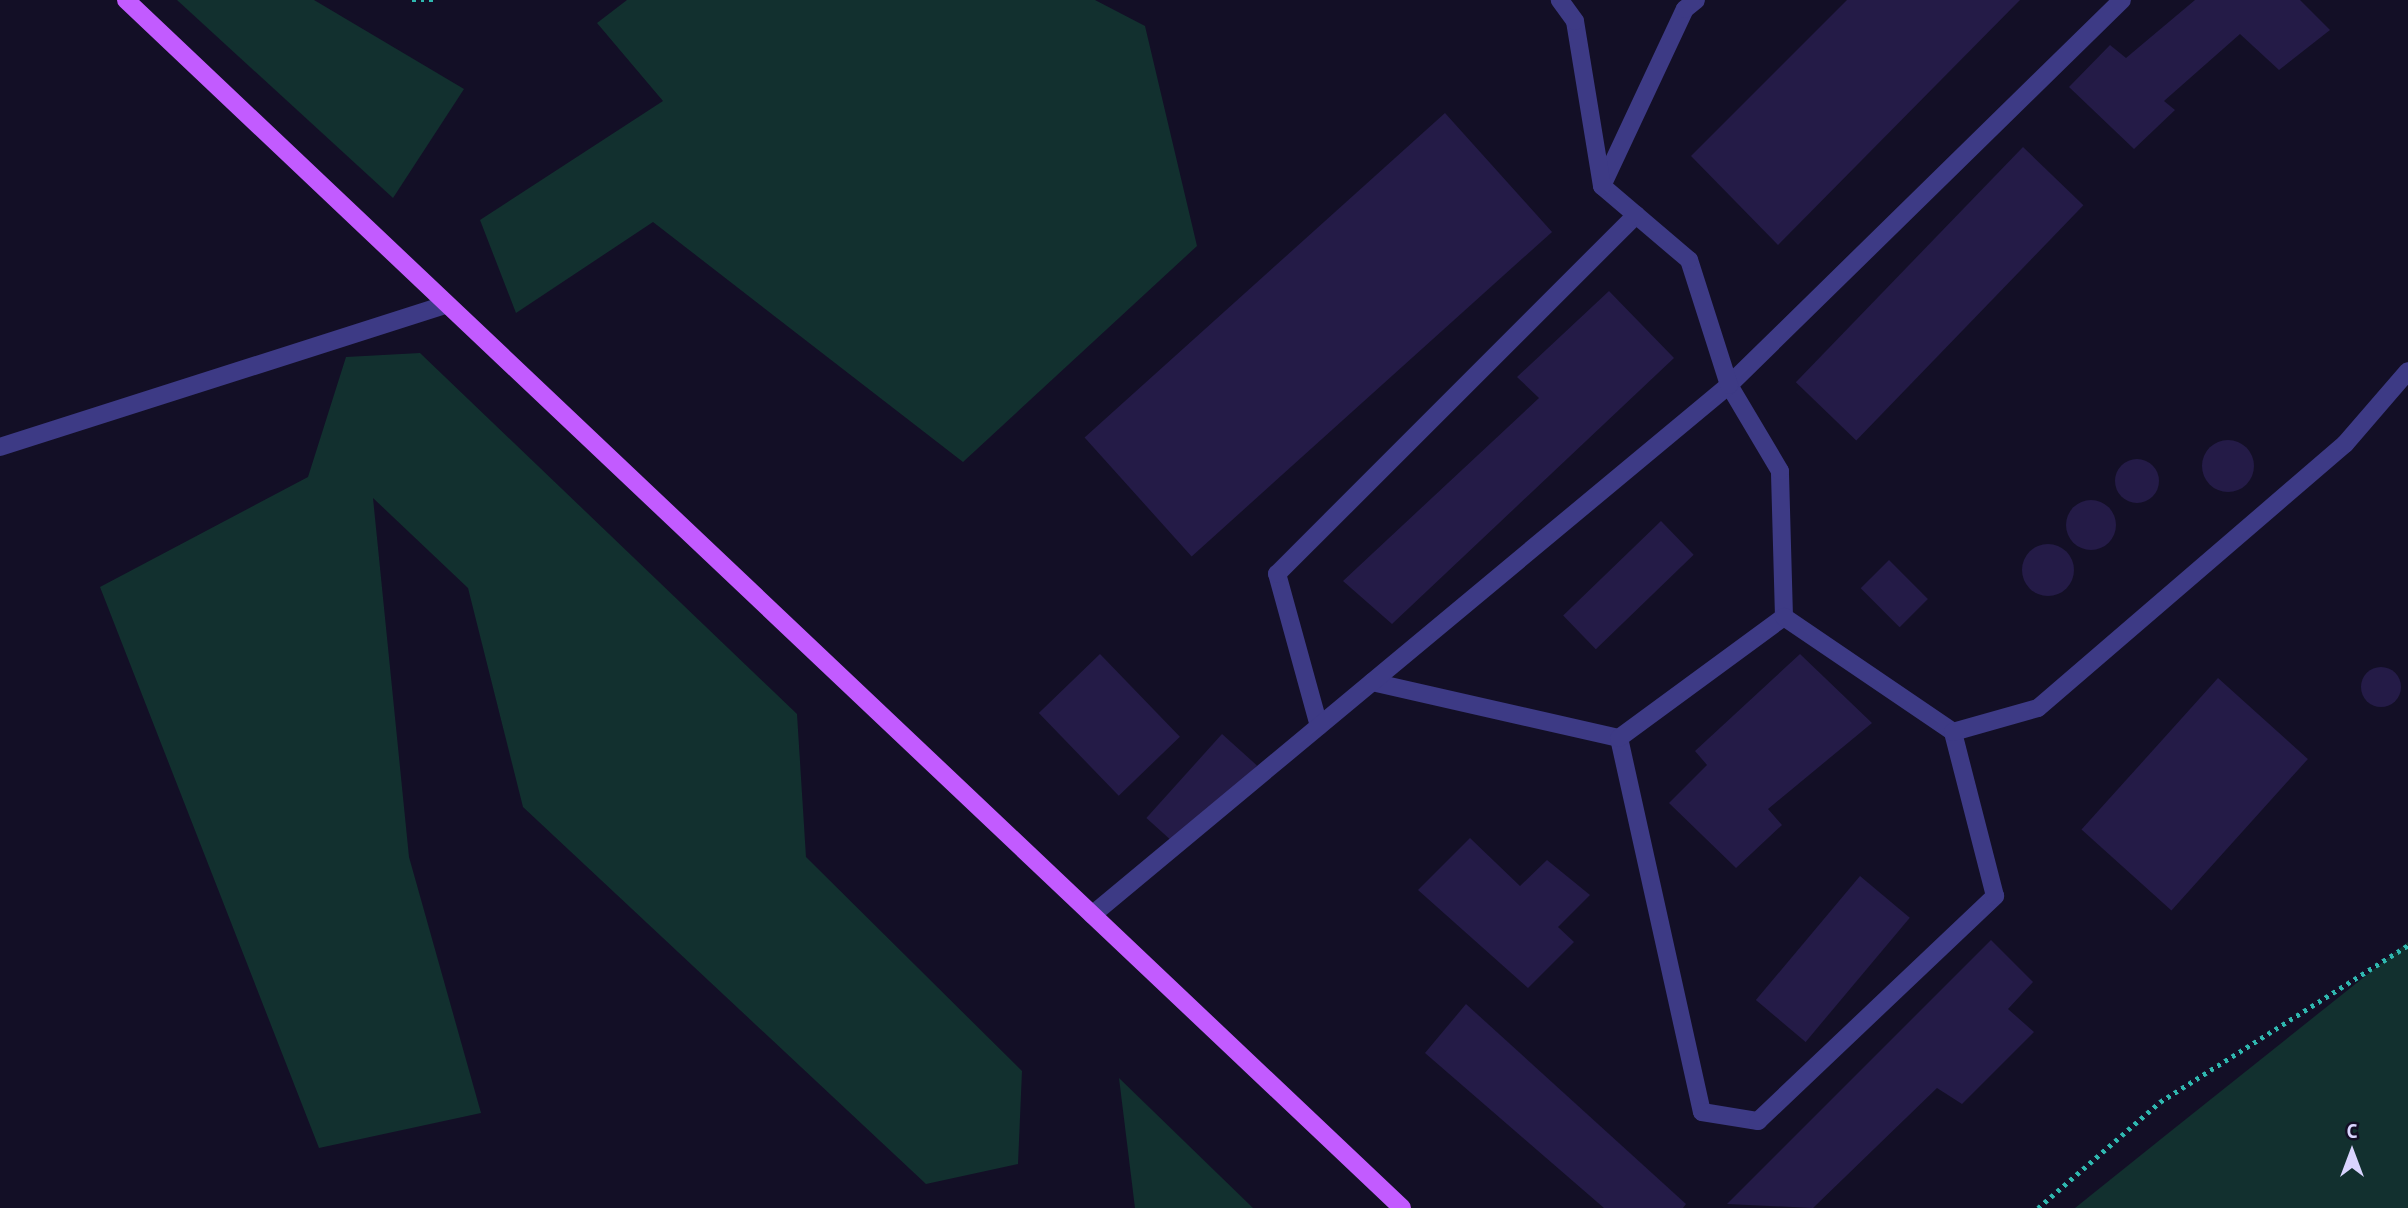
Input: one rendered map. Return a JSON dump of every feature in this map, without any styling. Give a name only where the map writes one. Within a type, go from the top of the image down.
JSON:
[{"type":"main road","points":[[126,0],[1402,1208]]},
{"type":"street","points":[[1560,0],[1575,21],[1602,186],[1689,260],[1729,385],[1780,471],[1784,617]]},
{"type":"street","points":[[1602,186],[1685,9],[1696,0]]},
{"type":"street","points":[[1092,915],[1729,385],[2122,0]]},
{"type":"street","points":[[1319,726],[1277,574],[1636,215]]},
{"type":"street","points":[[0,447],[447,304]]},
{"type":"street","points":[[1953,732],[2038,708],[2345,444],[2408,371]]},
{"type":"street","points":[[1619,738],[1702,1112],[1758,1121],[1995,896],[1953,732],[1784,617]]},
{"type":"street","points":[[1372,682],[1619,738],[1784,617]]},
{"type":"path","points":[[412,0],[438,0]]},
{"type":"path","points":[[2038,1208],[2160,1102],[2408,945]]},
{"type":"green space","points":[[177,0],[314,0],[464,89],[393,198]]},
{"type":"green space","points":[[627,0],[1095,0],[1145,26],[1197,246],[963,462],[653,222],[516,313],[480,220],[663,101],[597,23]]},
{"type":"green space","points":[[420,353],[797,714],[806,857],[1022,1071],[1018,1164],[926,1184],[523,807],[468,588],[373,498],[409,857],[481,1113],[319,1148],[100,587],[308,477],[346,357]]},
{"type":"green space","points":[[2408,942],[2408,1208],[2075,1208],[2171,1131]]},
{"type":"green space","points":[[1119,1078],[1253,1208],[1135,1208]]},
{"type":"building","points":[[1847,0],[2020,0],[1778,245],[1691,156]]},
{"type":"building","points":[[2195,0],[2300,0],[2330,30],[2279,70],[2240,34],[2164,101],[2175,110],[2134,149],[2069,87],[2110,45],[2126,58]]},
{"type":"building","points":[[1445,113],[1552,232],[1192,556],[1085,438]]},
{"type":"building","points":[[2023,147],[2083,205],[1856,441],[1796,382]]},
{"type":"building","points":[[1609,291],[1674,358],[1392,624],[1343,581],[1539,398],[1517,377]]},
{"type":"building","points":[[2228,440],[2247,447],[2254,466],[2247,485],[2228,492],[2209,485],[2202,466],[2209,447]]},
{"type":"building","points":[[2137,459],[2153,465],[2159,481],[2153,497],[2137,503],[2121,497],[2115,481],[2121,465]]},
{"type":"building","points":[[2091,500],[2109,507],[2116,525],[2109,543],[2091,550],[2073,543],[2066,525],[2073,507]]},
{"type":"building","points":[[1661,521],[1694,555],[1596,649],[1563,615]]},
{"type":"building","points":[[2048,544],[2067,551],[2074,570],[2067,589],[2048,596],[2029,589],[2022,570],[2029,551]]},
{"type":"building","points":[[1889,560],[1928,599],[1900,627],[1861,588]]},
{"type":"building","points":[[1100,654],[1180,737],[1119,796],[1039,713]]},
{"type":"building","points":[[1800,654],[1872,723],[1768,809],[1782,825],[1736,868],[1669,803],[1707,765],[1695,751]]},
{"type":"building","points":[[2381,667],[2389,668],[2395,673],[2400,679],[2400,695],[2395,701],[2389,706],[2381,707],[2373,706],[2367,701],[2362,695],[2361,687],[2362,679],[2367,673],[2373,668]]},
{"type":"building","points":[[2218,678],[2308,759],[2171,911],[2081,830]]},
{"type":"building","points":[[1222,734],[1257,765],[1181,849],[1146,818]]},
{"type":"building","points":[[1470,838],[1520,886],[1547,860],[1590,895],[1558,927],[1574,942],[1528,988],[1418,890]]},
{"type":"building","points":[[1860,876],[1910,918],[1806,1042],[1756,1000]]},
{"type":"building","points":[[1991,940],[2033,982],[2008,1009],[2034,1032],[1962,1104],[1937,1088],[1813,1208],[1727,1204]]},
{"type":"building","points":[[1466,1004],[1686,1204],[1683,1208],[1604,1208],[1425,1053]]}]
